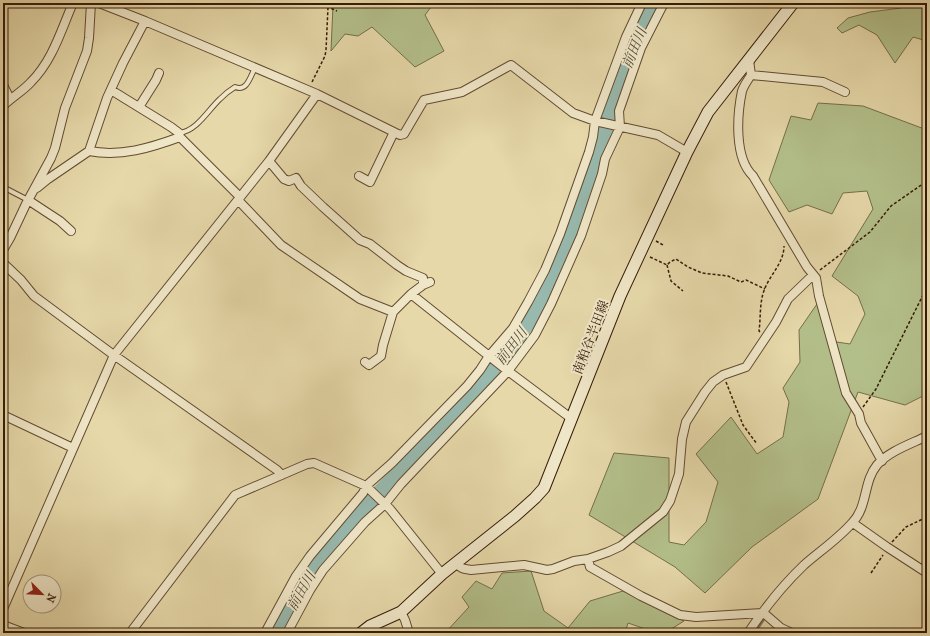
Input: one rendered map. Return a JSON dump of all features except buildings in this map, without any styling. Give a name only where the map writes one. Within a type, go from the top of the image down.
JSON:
[{"type":"main road","name":"南粕谷半田線","points":[[361,633],[370,626],[401,612],[442,574],[457,564],[520,511],[544,488],[620,296],[687,152],[708,112],[726,87],[794,3]]},
{"type":"street","points":[[3,106],[32,82],[37,75],[60,36],[73,3]]},
{"type":"street","points":[[3,250],[51,158],[65,108],[85,57],[89,38],[91,3]]},
{"type":"street","points":[[99,3],[317,94],[400,135],[404,134],[424,100],[462,92],[511,65],[573,113],[595,121],[658,135],[687,152]]},
{"type":"street","points":[[264,633],[296,576],[310,556],[363,493],[467,386],[513,328],[545,270],[560,234],[589,152],[595,121],[626,36],[642,3]]},
{"type":"street","points":[[287,633],[310,590],[323,570],[365,522],[385,504],[401,484],[507,369],[535,335],[551,304],[581,236],[602,174],[605,159],[620,127],[619,111],[641,48],[664,3]]},
{"type":"street","points":[[30,197],[48,179],[89,151],[110,90],[145,21]]},
{"type":"street","points":[[749,60],[751,74],[742,89],[738,120],[741,154],[746,167],[753,176],[807,267],[816,278],[819,296],[846,393],[859,414],[861,423],[882,461]]},
{"type":"street","points":[[139,107],[159,73]]},
{"type":"street","points":[[751,74],[824,82],[845,92]]},
{"type":"street","points":[[3,85],[10,100]]},
{"type":"street","points":[[110,90],[171,127],[180,135],[281,245],[360,299],[393,312]]},
{"type":"street","points":[[3,609],[114,355],[269,161],[317,94]]},
{"type":"street","points":[[359,176],[370,182],[394,132]]},
{"type":"street","points":[[89,151],[101,153],[126,153],[149,148],[180,135]]},
{"type":"street","points":[[269,161],[284,179],[289,181],[296,178],[301,186],[323,208],[338,219],[343,226],[360,240],[370,244],[397,266],[423,278],[427,283],[411,294],[393,312],[381,356],[369,364],[365,362]]},
{"type":"street","points":[[30,197],[71,231]]},
{"type":"street","points":[[3,263],[21,280],[34,296],[282,475]]},
{"type":"street","points":[[457,564],[458,566],[471,570],[524,565],[547,570],[558,568],[574,561],[588,559],[621,546],[663,512],[670,501],[679,474],[682,439],[686,422],[713,382],[723,375],[746,367],[768,335],[788,299],[813,275]]},
{"type":"street","points":[[411,294],[572,419]]},
{"type":"street","points":[[3,415],[74,448]]},
{"type":"street","points":[[748,633],[762,613],[803,567],[853,523],[860,512],[876,466],[892,454],[927,436]]},
{"type":"street","points":[[130,633],[235,495],[307,464],[314,463],[368,488],[385,504],[442,574]]},
{"type":"street","points":[[853,523],[927,573]]},
{"type":"street","points":[[588,559],[590,567],[641,596],[680,615],[696,617],[762,613],[781,628],[792,633]]},
{"type":"street","points":[[401,612],[409,633]]},
{"type":"street","points":[[3,625],[24,633]]},
{"type":"lane","points":[[180,135],[193,127],[229,91],[235,87],[240,89],[243,88],[247,84],[254,68]]},
{"type":"lane","points":[[3,187],[30,197]]},
{"type":"path","points":[[323,3],[337,11]]},
{"type":"path","points":[[308,91],[325,56],[328,7]]},
{"type":"path","points":[[813,275],[870,232],[891,206],[927,181]]},
{"type":"path","points":[[768,335],[759,331],[761,303],[772,273],[778,266],[784,252],[784,241]]},
{"type":"path","points":[[640,253],[667,264]]},
{"type":"path","points":[[667,264],[676,259],[688,267],[702,273],[728,276],[741,282],[746,280],[765,289]]},
{"type":"path","points":[[667,264],[671,281],[683,291]]},
{"type":"path","points":[[859,414],[876,389],[927,287]]},
{"type":"path","points":[[723,375],[743,425],[757,444]]},
{"type":"path","points":[[871,573],[887,547],[906,527],[927,517]]},
{"type":"green space","points":[[334,3],[434,3],[425,15],[444,51],[415,67],[372,27],[358,36],[345,34],[331,51]]},
{"type":"green space","points":[[904,3],[927,3],[927,41],[913,37],[895,63],[877,35],[859,25],[842,33],[837,28],[848,18],[870,12],[901,8]]},
{"type":"green space","points":[[818,103],[863,106],[927,130],[927,394],[905,405],[858,392],[818,499],[752,547],[705,593],[675,567],[589,515],[614,453],[669,458],[669,542],[684,545],[706,522],[718,482],[696,454],[731,417],[757,454],[783,437],[789,402],[783,388],[800,362],[799,330],[817,304],[830,341],[850,344],[865,314],[858,296],[832,276],[873,209],[867,191],[843,193],[832,214],[807,205],[789,212],[769,180],[791,116],[811,120]]},
{"type":"green space","points":[[531,571],[544,611],[568,628],[590,601],[623,591],[684,621],[665,633],[657,633],[628,623],[625,633],[445,633],[469,607],[462,597],[476,581],[492,589],[502,573]]},
{"type":"waterway","name":"前田川","points":[[276,633],[303,583],[317,563],[380,492],[484,382],[508,352],[531,318],[555,273],[569,240],[602,147],[615,94],[628,58],[653,3]]},
{"type":"waterway","points":[[755,633],[764,619]]}]
